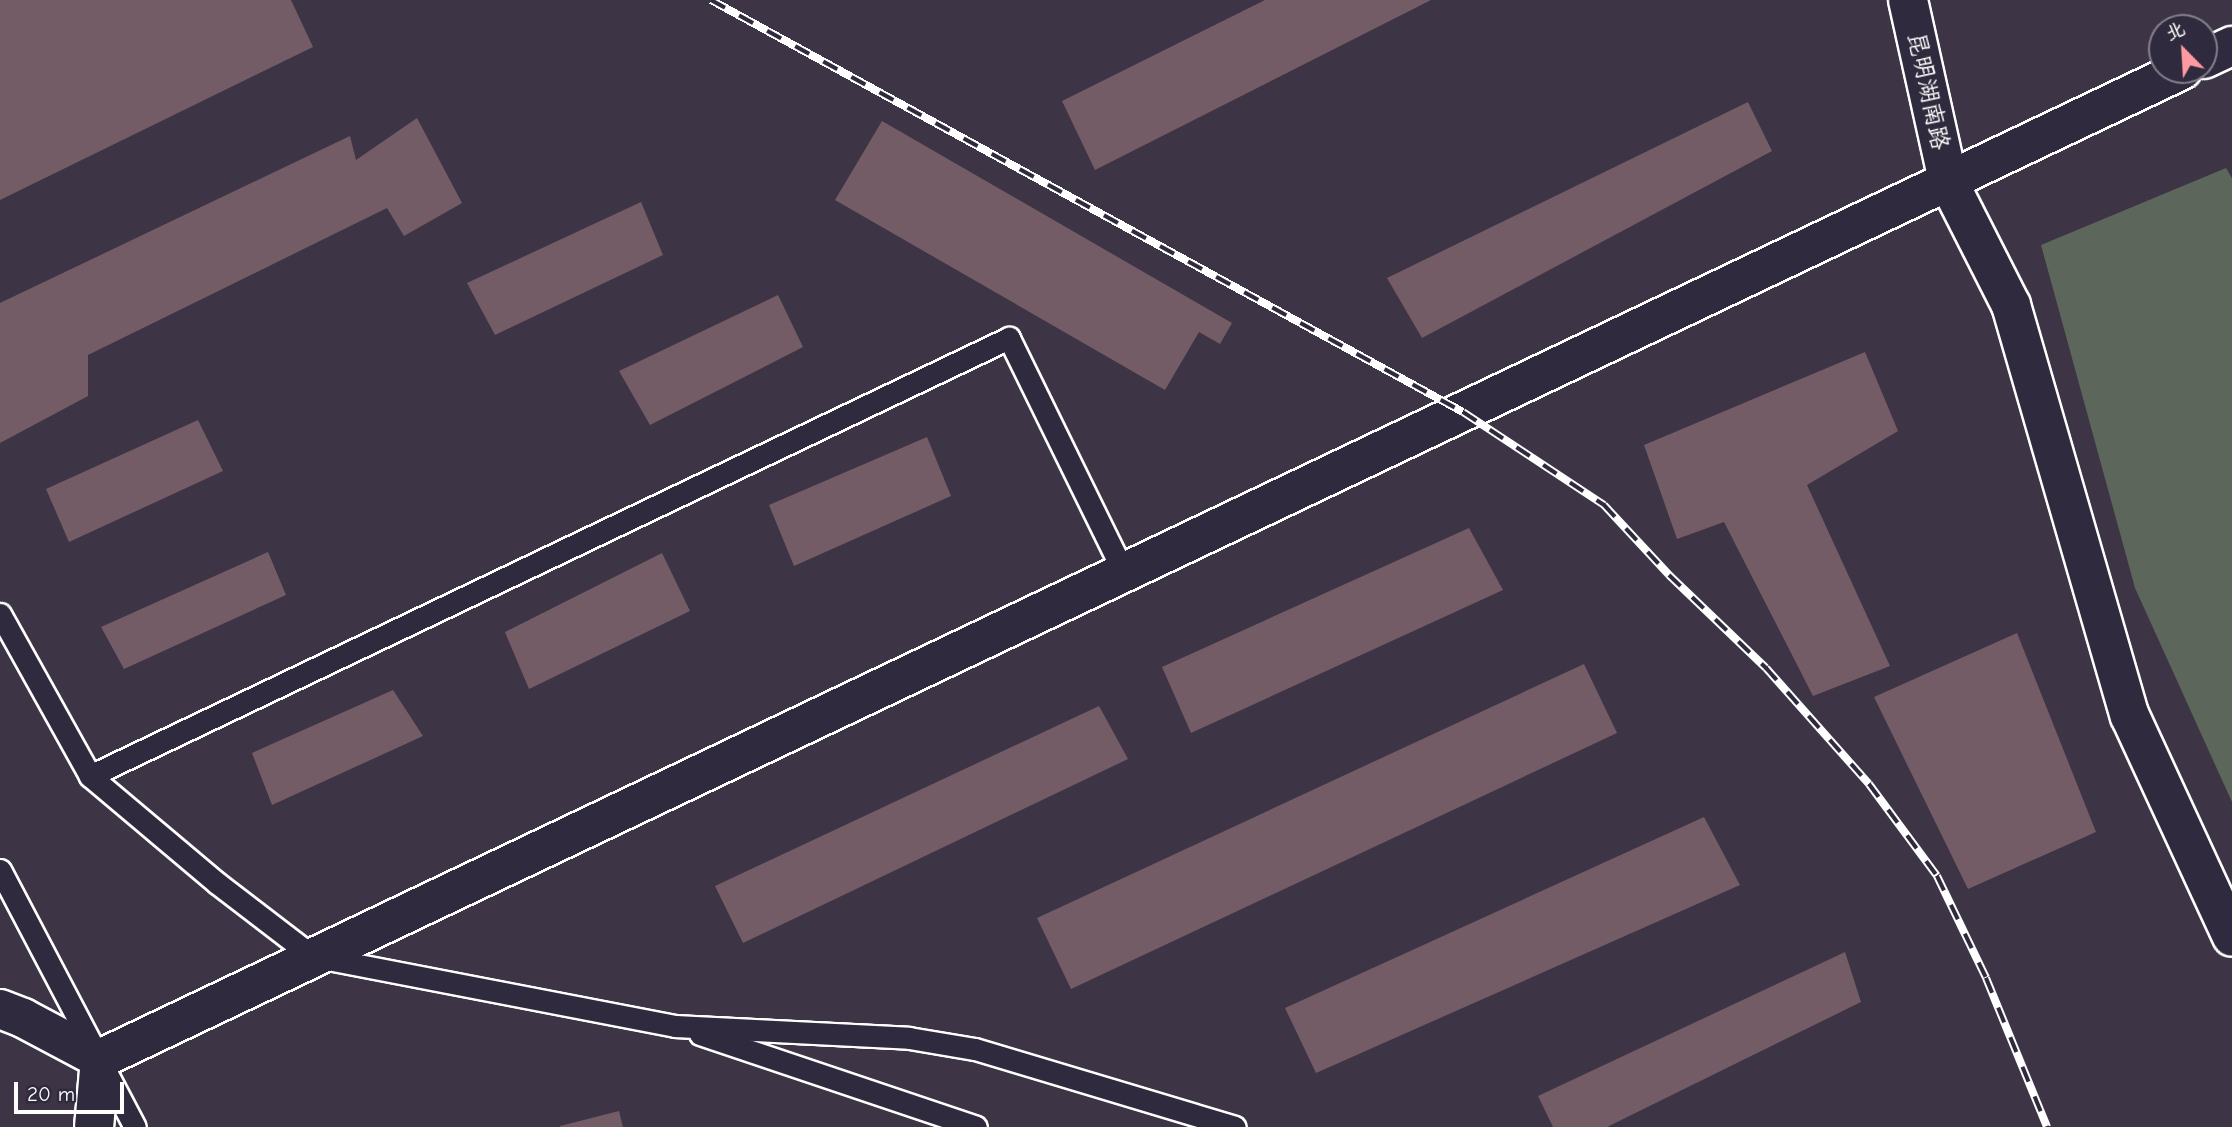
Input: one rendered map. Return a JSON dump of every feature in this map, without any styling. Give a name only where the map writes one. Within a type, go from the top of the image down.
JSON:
[{"type":"street","name":"昆明湖南路","points":[[1908,0],[1948,181],[2011,305],[2130,716],[2232,937]]},
{"type":"street","points":[[100,1059],[2152,84]]},
{"type":"street","points":[[0,1009],[23,1018],[100,1059]]},
{"type":"street","points":[[94,1127],[100,1059]]},
{"type":"lane","points":[[90,776],[1009,338],[1124,573]]},
{"type":"lane","points":[[0,614],[90,776],[217,883],[313,956],[675,1026],[976,1127]]},
{"type":"lane","points":[[0,870],[135,1127]]},
{"type":"lane","points":[[675,1026],[909,1038],[975,1049],[1235,1127]]},
{"type":"green space","points":[[2226,168],[2232,178],[2232,802],[2135,588],[2041,245]]},
{"type":"building","points":[[0,0],[291,0],[313,47],[0,200]]},
{"type":"building","points":[[1265,0],[1431,0],[1095,170],[1062,101]]},
{"type":"building","points":[[1748,102],[1772,151],[1422,338],[1387,278]]},
{"type":"building","points":[[417,118],[462,203],[404,236],[387,208],[88,355],[88,396],[0,443],[0,303],[350,136],[356,160]]},
{"type":"building","points":[[882,121],[1232,323],[1220,344],[1199,332],[1165,390],[835,200]]},
{"type":"building","points":[[641,202],[663,255],[495,335],[467,283]]},
{"type":"building","points":[[778,295],[803,347],[650,425],[619,371]]},
{"type":"building","points":[[1865,352],[1898,431],[1807,485],[1890,666],[1813,696],[1724,522],[1677,539],[1644,445]]},
{"type":"building","points":[[198,420],[223,471],[69,542],[46,489]]},
{"type":"building","points":[[927,437],[951,496],[794,566],[769,505]]},
{"type":"building","points":[[1469,528],[1503,590],[1191,733],[1162,667]]},
{"type":"building","points":[[268,552],[286,595],[124,669],[101,627]]},
{"type":"building","points":[[662,553],[690,611],[529,689],[505,632]]},
{"type":"building","points":[[2017,633],[2096,832],[1968,889],[1874,697]]},
{"type":"building","points":[[1584,664],[1617,733],[1071,989],[1037,918]]},
{"type":"building","points":[[393,690],[423,736],[272,805],[252,753]]},
{"type":"building","points":[[1099,706],[1128,759],[743,943],[715,886]]},
{"type":"building","points":[[1704,817],[1740,885],[1316,1073],[1285,1008]]},
{"type":"building","points":[[1845,952],[1861,1002],[1607,1127],[1553,1127],[1538,1096]]},
{"type":"building","points":[[619,1111],[623,1127],[560,1127],[560,1126]]},
{"type":"railway","points":[[711,0],[1463,412],[1604,505],[1669,575],[1766,668],[1869,784],[1937,876],[1986,978],[2047,1127]]}]
